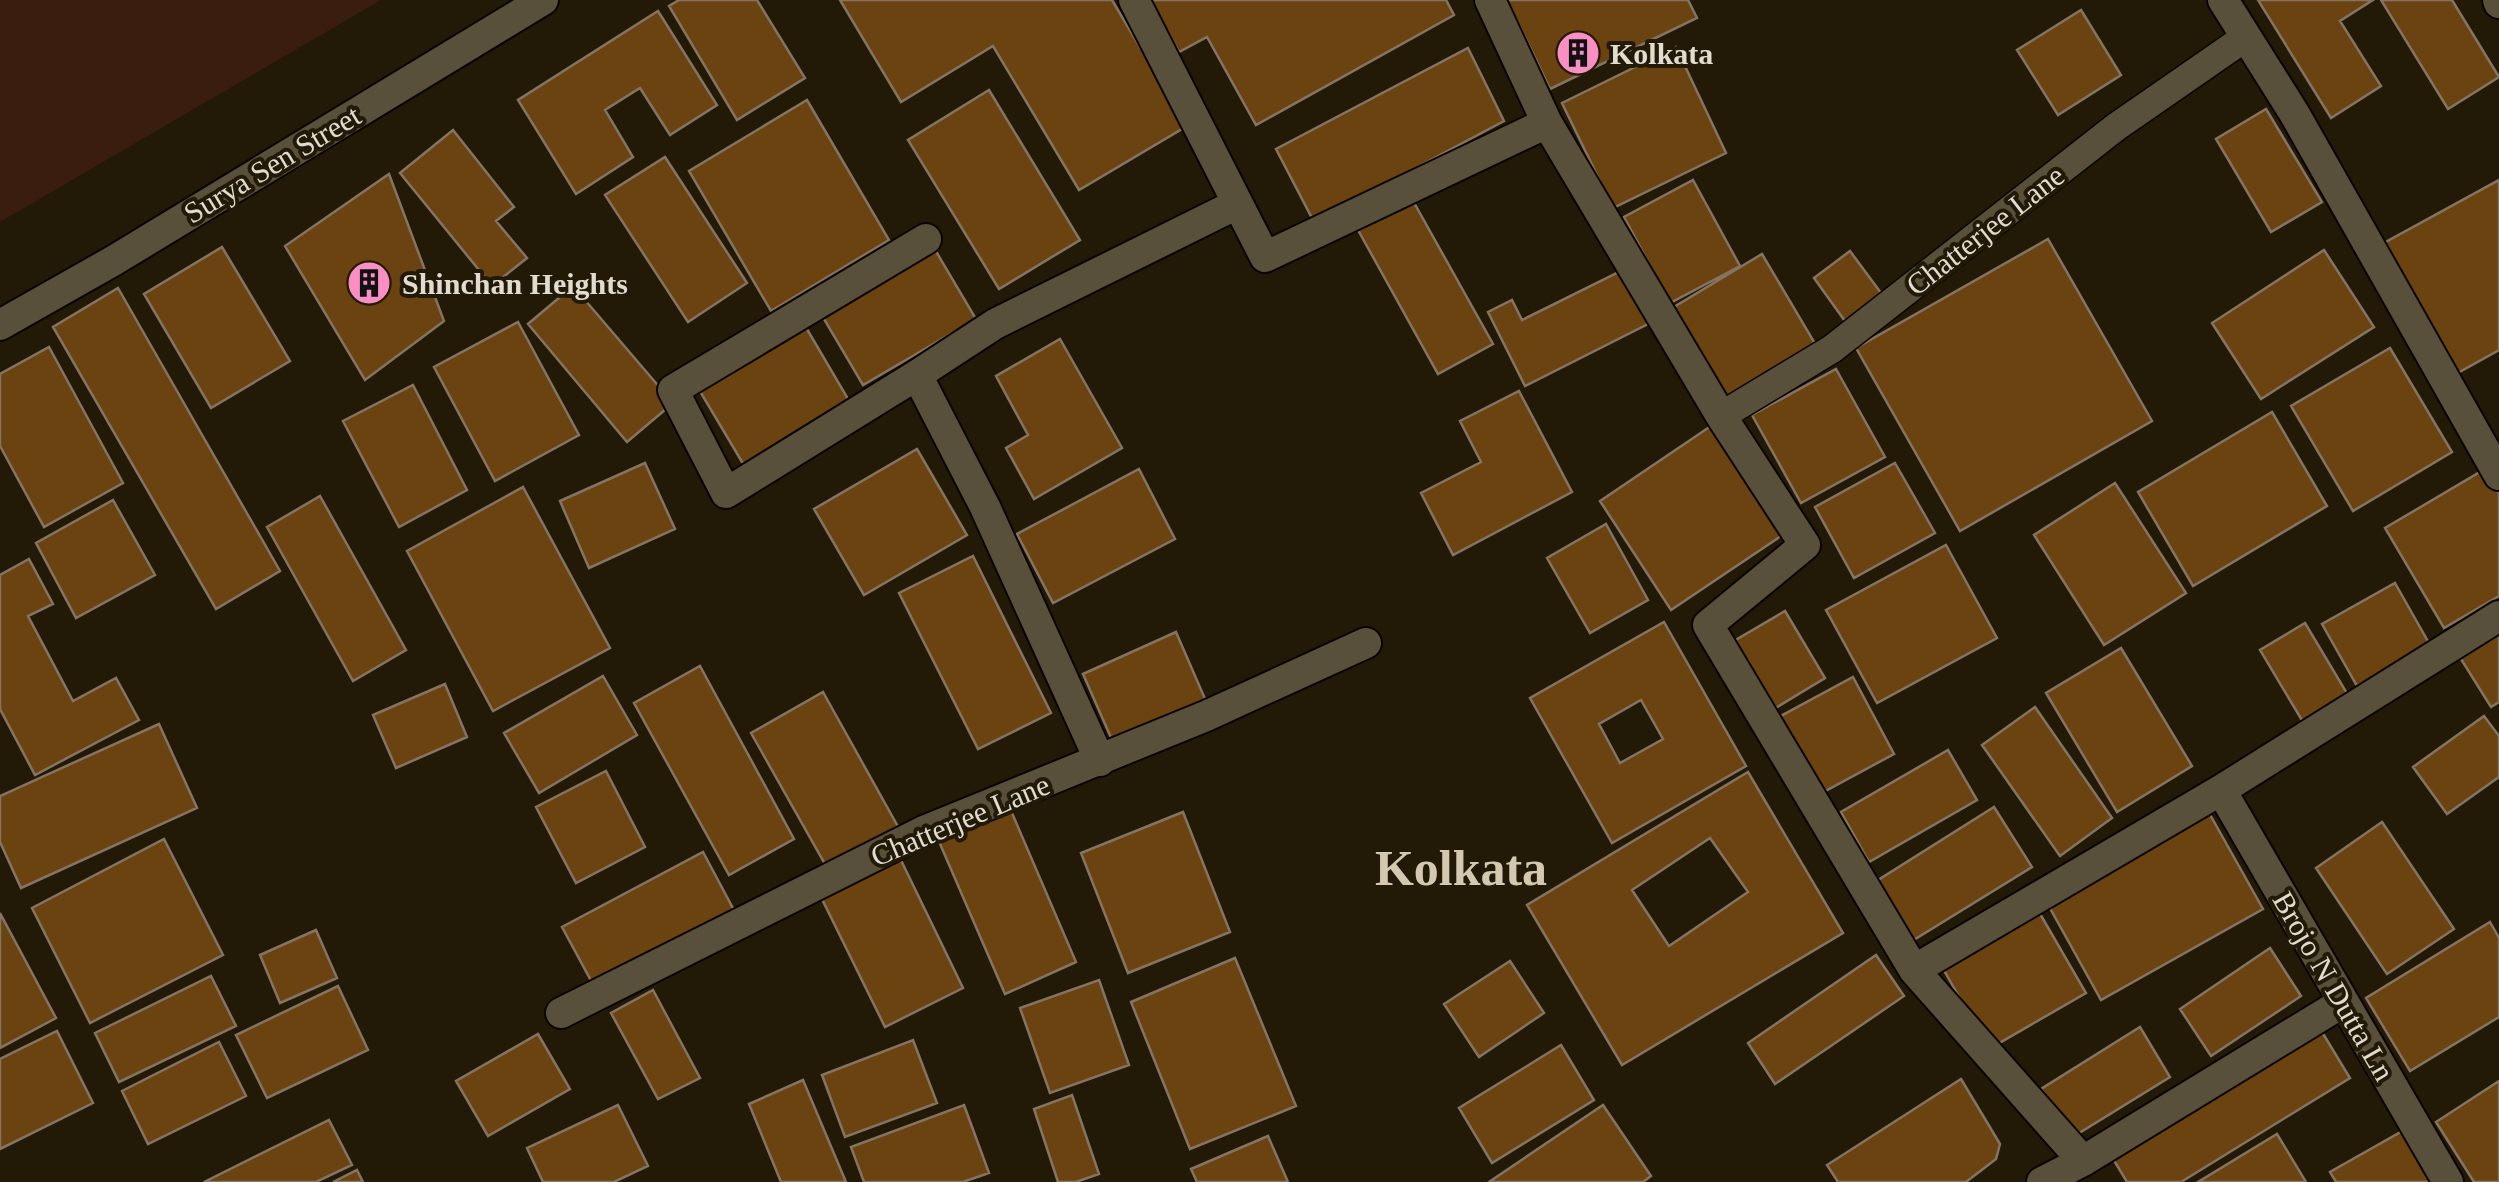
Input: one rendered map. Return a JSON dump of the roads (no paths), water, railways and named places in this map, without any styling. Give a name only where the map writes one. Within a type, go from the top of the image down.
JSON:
[{"type":"street","name":"Surya Sen Street","points":[[0,325],[542,0]]},
{"type":"street","points":[[1134,0],[1265,257],[1547,123]]},
{"type":"street","points":[[1490,0],[1547,123],[1720,416],[1806,545],[1708,625],[1914,970],[2083,1162]]},
{"type":"street","points":[[2223,0],[2304,130],[2499,474]]},
{"type":"street","points":[[926,239],[674,390],[726,493],[995,324],[1237,204]]},
{"type":"street","points":[[917,375],[985,507],[1100,762]]},
{"type":"street","points":[[1914,970],[2221,790],[2499,616]]},
{"type":"street","name":"Chatterjee Lane","points":[[562,1013],[924,831],[1100,762],[1366,643]]},
{"type":"street","name":"Brojo N Dutta Ln","points":[[2221,790],[2448,1182]]},
{"type":"street","points":[[2042,1182],[2083,1162],[2342,1003]]},
{"type":"lane","name":"Chatterjee Lane","points":[[1720,416],[1832,349],[2116,128],[2246,37]]},
{"type":"place","name":"Kolkata","points":[[1578,53]]},
{"type":"place","name":"Shinchan Heights","points":[[369,283]]},
{"type":"district","name":"Kolkata","points":[[1461,868]]}]
